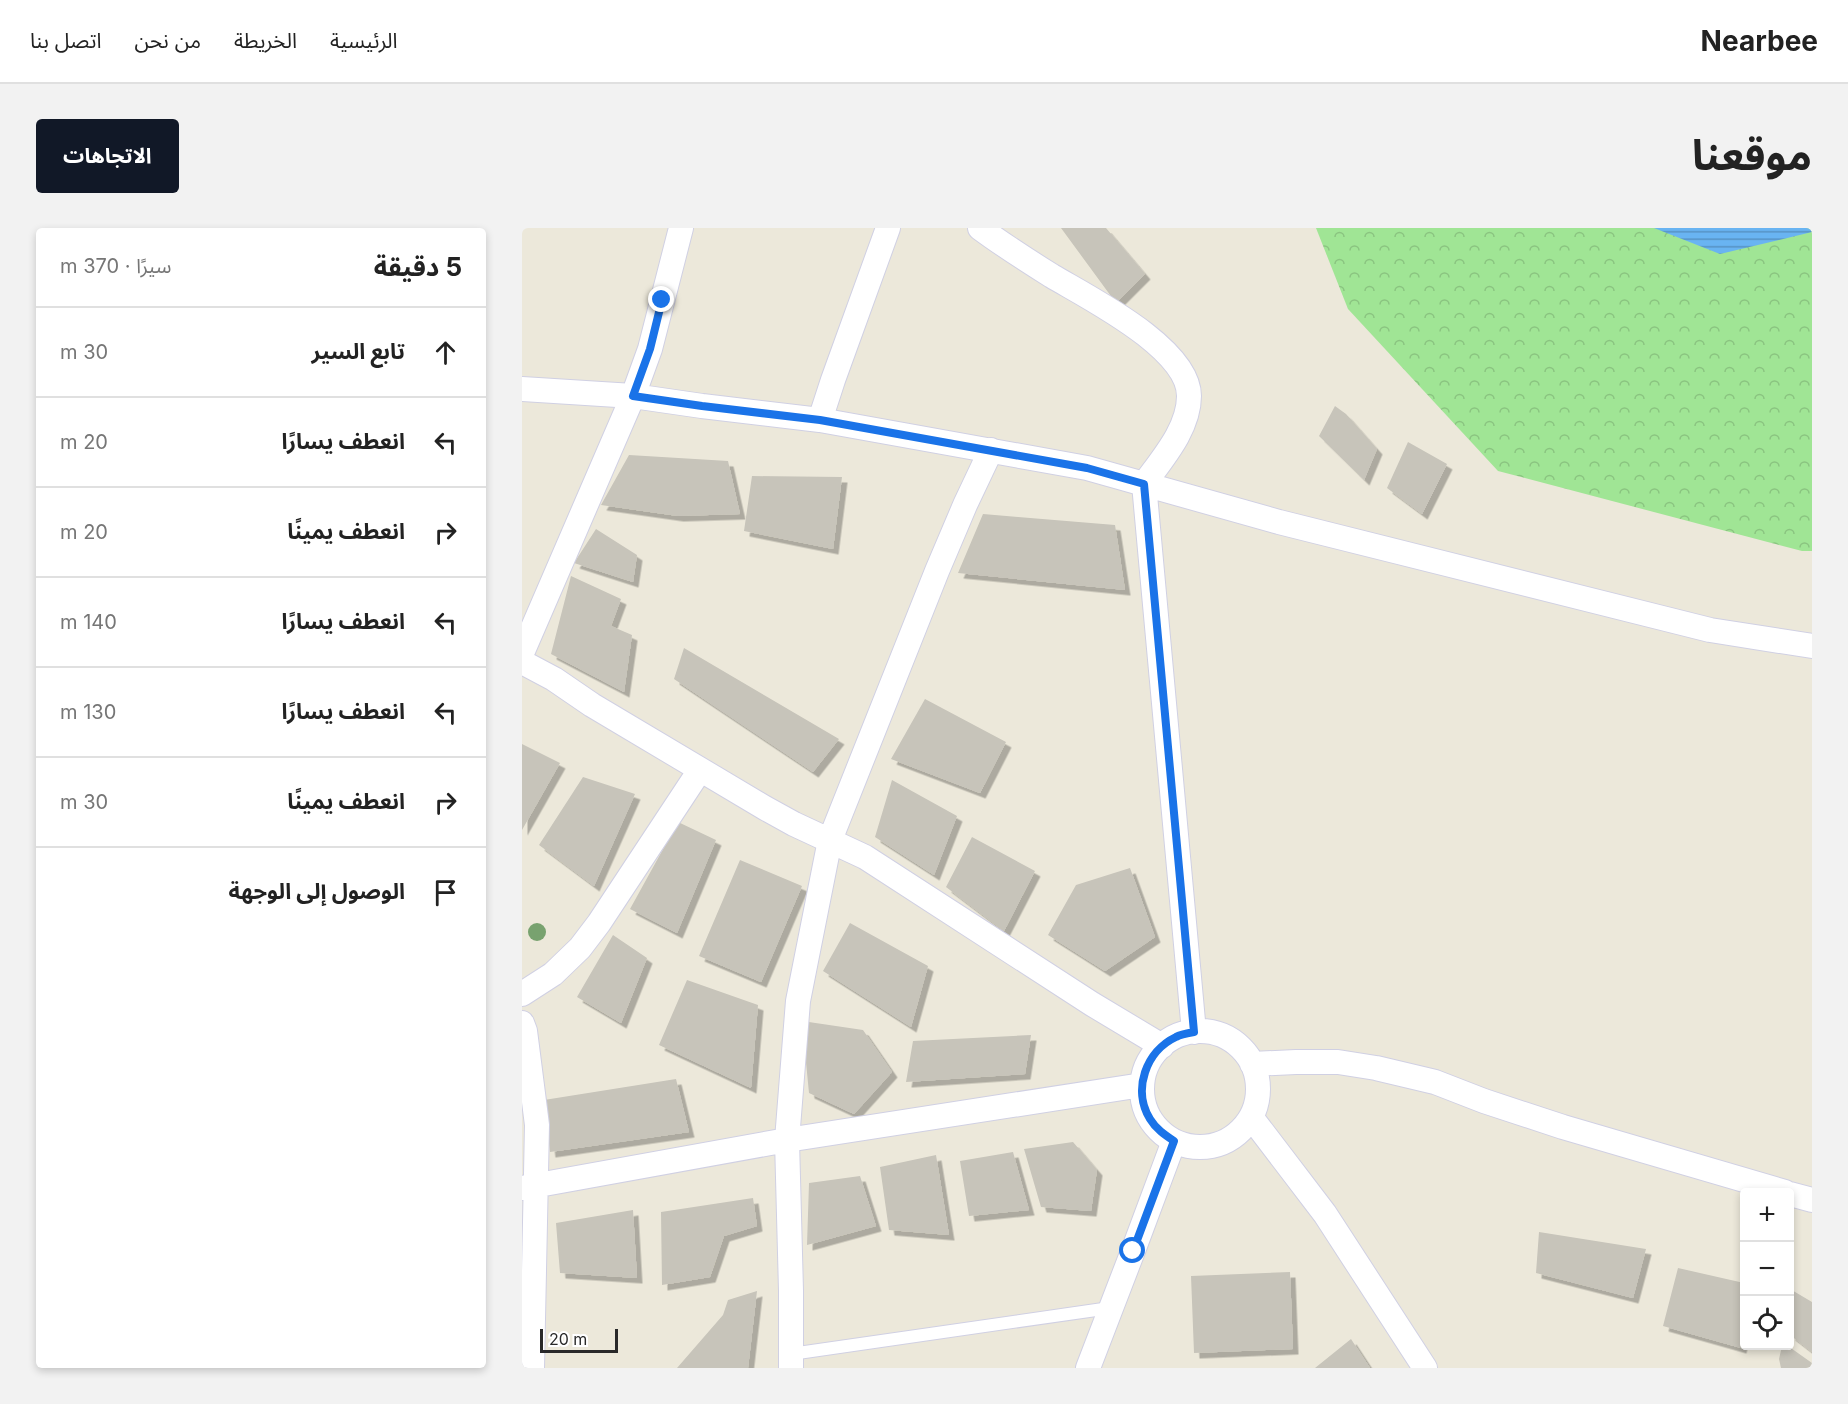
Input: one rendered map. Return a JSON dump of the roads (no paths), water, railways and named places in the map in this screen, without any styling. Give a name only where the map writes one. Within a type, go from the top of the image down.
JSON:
[{"type":"street","points":[[522,653],[633,396],[650,349],[681,228]]},
{"type":"street","points":[[820,420],[888,228]]},
{"type":"street","points":[[980,228],[1051,275],[1100,303],[1155,342],[1174,361],[1184,378],[1189,394],[1185,420],[1172,444],[1144,484],[1194,1032]]},
{"type":"street","points":[[522,389],[633,396],[820,420],[1087,468],[1279,522],[1710,630],[1812,646]]},
{"type":"street","points":[[791,1361],[787,1140],[798,1001],[830,840],[937,571],[991,450]]},
{"type":"street","points":[[522,662],[794,824],[865,858],[907,883],[1092,1004],[1162,1046]]},
{"type":"street","points":[[522,994],[553,974],[580,948],[700,770]]},
{"type":"street","points":[[522,1023],[525,1031],[537,1125],[529,1187],[532,1368]]},
{"type":"street","points":[[1194,1032],[1212,1033],[1228,1039],[1242,1050],[1252,1064],[1257,1077],[1258,1091],[1251,1117],[1240,1131],[1225,1141],[1208,1146],[1191,1146],[1174,1141],[1160,1131],[1149,1118],[1143,1102],[1142,1085],[1145,1071],[1152,1057],[1162,1046],[1177,1036],[1194,1032]]},
{"type":"street","points":[[1252,1064],[1338,1062],[1435,1082],[1484,1101],[1628,1147],[1771,1188]]},
{"type":"street","points":[[529,1187],[787,1140],[1142,1085]]},
{"type":"street","points":[[1251,1117],[1325,1214],[1425,1368]]},
{"type":"street","points":[[1088,1368],[1174,1141]]},
{"type":"street","points":[[1794,1195],[1812,1200]]},
{"type":"lane","points":[[791,1361],[1110,1308]]},
{"type":"water","points":[[1654,228],[1812,228],[1812,232],[1720,254]]}]
